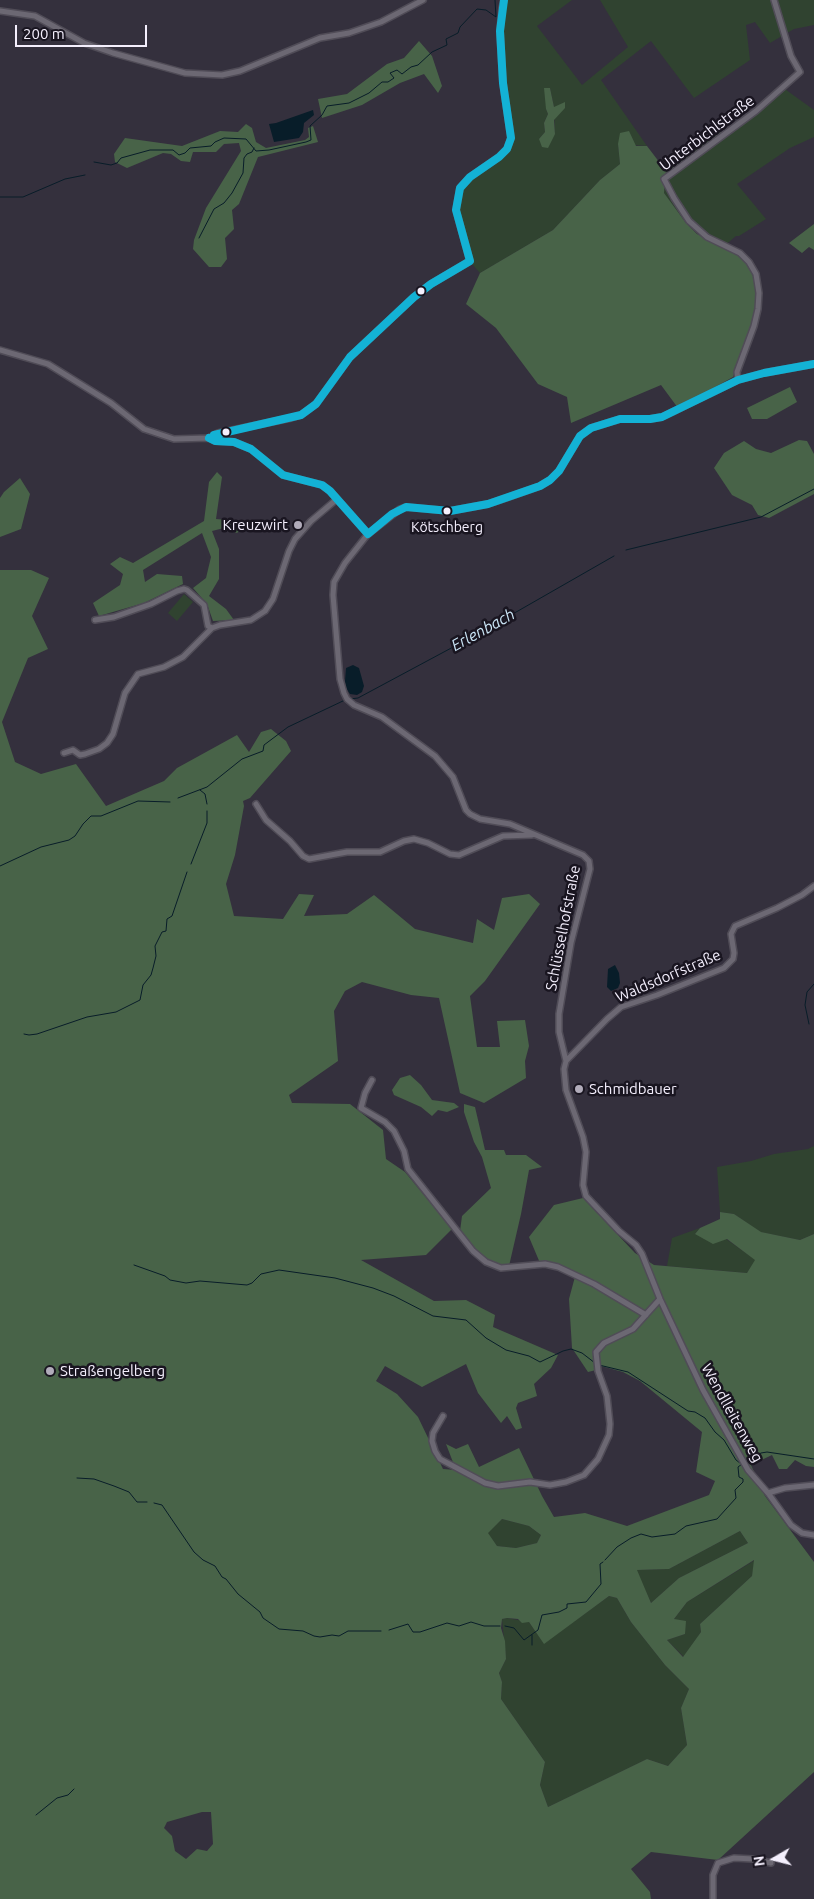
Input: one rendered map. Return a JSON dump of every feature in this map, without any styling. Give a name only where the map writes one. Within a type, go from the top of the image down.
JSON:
[{"type":"street","points":[[0,12],[35,16],[84,43],[113,53],[185,73],[222,75],[240,71],[320,38],[349,33],[380,22],[423,0]]},
{"type":"street","points":[[0,350],[48,364],[111,403],[140,426],[155,434],[174,439],[209,438],[218,433],[296,416],[316,404],[350,357],[414,297],[431,284],[470,261],[456,210],[460,188],[470,177],[508,149],[511,138],[502,83],[500,31],[504,0]]},
{"type":"street","name":"Unterbichlstraße","points":[[738,380],[737,372],[754,326],[758,309],[759,293],[756,274],[749,262],[740,253],[707,237],[689,221],[664,179],[756,111],[800,72],[791,56],[774,0]]},
{"type":"street","name":"Schlüsselhofstraße","points":[[566,1061],[558,1020],[571,943],[590,864],[583,855],[532,835],[510,824],[480,819],[470,814],[463,803],[453,777],[435,756],[382,717],[351,704],[344,693],[340,679],[334,586],[345,563],[368,534],[392,514],[406,507],[450,511],[488,504],[540,486],[559,471],[580,436],[588,430],[620,419],[656,419],[670,415],[738,380],[814,364]]},
{"type":"street","points":[[209,438],[215,441],[234,442],[251,449],[283,475],[322,485],[368,534]]},
{"type":"street","points":[[64,753],[73,750],[80,755],[85,754],[99,749],[107,743],[113,734],[125,693],[138,674],[164,667],[183,657],[212,628],[220,624],[251,620],[265,611],[273,599],[289,551],[295,539],[311,521],[337,499]]},
{"type":"street","points":[[95,620],[114,617],[151,604],[184,589],[204,605],[208,626],[212,628]]},
{"type":"street","points":[[256,804],[266,820],[303,856],[309,859],[347,852],[380,852],[404,841],[414,839],[428,843],[450,854],[459,855],[503,836],[532,835]]},
{"type":"street","name":"Waldsdorfstraße","points":[[566,1061],[621,1007],[657,995],[730,964],[734,953],[731,934],[735,926],[777,908],[814,886]]},
{"type":"street","points":[[443,1416],[433,1433],[432,1441],[435,1451],[440,1458],[470,1476],[485,1483],[498,1486],[530,1482],[550,1485],[575,1479],[591,1468],[598,1459],[609,1435],[610,1414],[607,1396],[598,1371],[596,1352],[604,1343],[633,1329],[660,1299],[638,1248],[599,1212],[586,1196],[583,1185],[586,1152],[583,1137],[564,1084],[566,1061]]},
{"type":"street","points":[[372,1080],[365,1093],[361,1108],[385,1122],[394,1131],[404,1151],[408,1169],[473,1251],[486,1262],[500,1268],[545,1264],[558,1267],[594,1284],[646,1315]]},
{"type":"street","name":"Wendlleitenweg","points":[[660,1299],[703,1390],[748,1470],[768,1493],[791,1525],[802,1533],[814,1535]]},
{"type":"street","points":[[768,1493],[785,1488],[814,1485]]},
{"type":"street","points":[[712,1899],[712,1875],[718,1863],[734,1858],[771,1864]]},
{"type":"green space","points":[[507,0],[572,0],[537,26],[582,85],[628,47],[600,0],[814,0],[814,25],[794,29],[770,43],[755,22],[746,25],[750,60],[694,98],[651,41],[601,80],[647,146],[618,144],[620,164],[600,180],[553,230],[480,273],[471,263],[472,256],[459,209],[461,192],[464,186],[501,158],[509,149],[512,133],[505,78],[502,22]],"holes":[[[550,88],[554,107],[555,134],[539,139],[545,132],[544,123],[548,114],[546,109]]]},
{"type":"green space","points":[[419,41],[432,56],[442,86],[438,93],[424,74],[400,83],[362,105],[322,118],[318,99],[347,94],[387,64],[404,58]]},
{"type":"green space","points":[[782,87],[814,110],[814,137],[790,148],[737,184],[766,219],[736,236],[723,247],[697,233],[686,223],[664,193],[666,171],[720,132],[723,132],[739,121]]},
{"type":"green space","points":[[544,88],[550,88],[554,107],[565,102],[565,108],[554,120],[555,134],[548,148],[542,147],[539,139],[545,132],[544,123],[548,114]]},
{"type":"green space","points":[[246,124],[252,128],[256,142],[266,148],[305,140],[309,137],[308,128],[313,126],[318,142],[258,157],[239,204],[232,210],[234,229],[225,238],[227,259],[221,267],[209,267],[193,249],[194,240],[206,208],[241,151],[239,143],[224,144],[216,152],[193,152],[190,162],[181,161],[171,154],[163,153],[127,168],[115,162],[114,154],[125,138],[182,146],[220,131],[238,132]]},
{"type":"green space","points":[[629,131],[636,146],[647,146],[666,171],[664,193],[686,223],[697,234],[738,255],[745,261],[751,270],[755,282],[755,313],[733,377],[678,408],[661,385],[571,423],[567,397],[538,384],[496,328],[466,304],[480,273],[553,230],[600,180],[620,164],[618,144],[620,133]]},
{"type":"green space","points":[[814,224],[814,250],[809,247],[802,253],[789,243]]},
{"type":"green space","points":[[790,387],[797,402],[767,419],[752,419],[747,408]]},
{"type":"green space","points":[[799,440],[807,441],[814,454],[814,494],[769,518],[758,515],[752,505],[732,495],[714,468],[724,453],[744,441],[756,449],[771,453]]},
{"type":"green space","points":[[217,472],[222,477],[216,519],[227,520],[241,529],[237,533],[224,528],[212,531],[219,549],[219,579],[209,596],[226,609],[234,620],[213,621],[207,604],[193,588],[206,578],[211,557],[202,533],[143,570],[145,582],[157,574],[182,576],[183,584],[144,603],[99,616],[93,603],[120,585],[123,574],[110,564],[120,557],[133,563],[204,521],[209,482]]},
{"type":"green space","points":[[20,478],[30,494],[21,529],[0,537],[0,498]]},
{"type":"green space","points":[[0,570],[31,570],[49,578],[32,616],[48,649],[28,658],[2,722],[15,762],[41,774],[76,764],[106,806],[164,781],[177,768],[237,735],[249,752],[261,732],[271,729],[286,741],[291,751],[250,798],[243,801],[244,806],[235,855],[226,884],[234,916],[283,919],[299,894],[314,895],[304,916],[347,914],[374,895],[415,929],[473,943],[477,919],[494,930],[502,898],[529,894],[540,904],[485,981],[470,996],[477,1047],[500,1047],[497,1021],[525,1020],[529,1046],[525,1061],[526,1078],[484,1103],[460,1093],[439,998],[411,995],[362,982],[345,991],[334,1011],[338,1061],[289,1095],[292,1103],[350,1104],[383,1130],[386,1159],[405,1172],[452,1229],[426,1255],[361,1260],[434,1301],[466,1300],[495,1315],[493,1327],[558,1355],[551,1368],[534,1384],[537,1396],[518,1403],[516,1408],[522,1428],[516,1430],[507,1416],[501,1423],[478,1393],[466,1364],[422,1387],[385,1366],[376,1381],[397,1394],[418,1417],[443,1469],[456,1470],[446,1444],[456,1449],[468,1444],[479,1467],[519,1448],[554,1517],[585,1513],[627,1526],[709,1495],[715,1481],[696,1472],[702,1432],[640,1381],[623,1372],[601,1366],[596,1370],[588,1372],[572,1348],[569,1299],[576,1273],[540,1263],[529,1237],[554,1205],[583,1198],[635,1253],[654,1265],[747,1273],[755,1260],[727,1239],[713,1244],[695,1234],[700,1228],[720,1219],[720,1212],[734,1214],[761,1232],[800,1240],[814,1234],[814,1467],[806,1466],[795,1460],[787,1469],[779,1469],[772,1455],[751,1465],[765,1496],[814,1562],[814,1772],[718,1860],[651,1852],[631,1869],[650,1892],[651,1899],[0,1899]],"holes":[[[502,1519],[529,1526],[541,1535],[537,1543],[516,1548],[497,1546],[488,1533]],[[740,1531],[748,1543],[679,1578],[651,1603],[637,1570],[669,1569]],[[754,1560],[752,1576],[700,1624],[701,1632],[683,1657],[667,1640],[685,1634],[686,1621],[674,1619],[687,1602]],[[609,1596],[617,1598],[631,1622],[665,1665],[689,1689],[681,1708],[687,1745],[668,1766],[647,1759],[548,1807],[540,1785],[545,1762],[501,1699],[502,1682],[499,1673],[506,1659],[505,1641],[501,1628],[502,1619],[518,1619],[522,1623],[529,1622],[544,1644]],[[202,1812],[211,1812],[213,1844],[207,1851],[197,1849],[186,1859],[175,1851],[172,1836],[164,1828],[167,1822]]]},
{"type":"green space","points":[[184,594],[193,602],[177,621],[168,613]]},
{"type":"green space","points":[[410,1075],[421,1085],[432,1100],[454,1103],[459,1107],[447,1112],[438,1110],[432,1116],[421,1107],[394,1095],[392,1090],[400,1078]]},
{"type":"green space","points":[[464,1104],[475,1107],[485,1150],[504,1150],[506,1155],[526,1155],[542,1167],[529,1170],[509,1266],[496,1265],[485,1259],[473,1248],[460,1231],[462,1216],[491,1188],[482,1157],[474,1142],[464,1112]]},
{"type":"green space","points":[[814,1146],[814,1234],[800,1240],[760,1232],[734,1214],[720,1212],[717,1167],[751,1161],[774,1154],[808,1149]]},
{"type":"green space","points":[[700,1228],[695,1234],[726,1239],[756,1260],[747,1273],[667,1266],[672,1238]]},
{"type":"green space","points":[[502,1519],[529,1526],[541,1535],[537,1543],[516,1548],[497,1546],[487,1533]]},
{"type":"green space","points":[[740,1531],[748,1543],[679,1578],[651,1603],[636,1570],[669,1569]]},
{"type":"green space","points":[[755,1560],[752,1576],[700,1624],[701,1632],[684,1657],[667,1640],[685,1634],[674,1619],[687,1602]]},
{"type":"green space","points":[[609,1596],[617,1598],[631,1622],[665,1665],[689,1689],[681,1708],[687,1745],[668,1766],[647,1759],[548,1807],[540,1785],[545,1762],[501,1699],[502,1682],[499,1673],[506,1659],[502,1619],[507,1618],[529,1622],[544,1643]]},
{"type":"water","points":[[313,110],[314,115],[304,123],[303,132],[299,138],[274,142],[269,124]]},
{"type":"water","points":[[353,665],[359,668],[364,686],[362,692],[357,695],[350,694],[346,688],[345,681],[346,668]]},
{"type":"water","points":[[615,965],[619,973],[620,983],[618,988],[611,991],[607,987],[608,969]]},
{"type":"waterway","points":[[94,162],[111,165],[117,163],[121,158],[150,150],[173,150],[179,155],[185,153],[190,148],[211,146],[224,138],[246,139],[256,151],[269,150],[311,140],[310,126],[322,115],[327,106],[349,103],[369,93],[382,82],[388,82],[394,78],[390,73],[397,70],[402,74],[411,67],[418,65],[432,52],[447,45],[446,39],[458,33],[460,27],[477,9],[486,10],[496,17],[495,0]]},
{"type":"waterway","points":[[199,238],[214,209],[224,203],[232,193],[243,173],[244,158],[254,148]]},
{"type":"waterway","points":[[0,197],[23,197],[65,179],[85,175]]},
{"type":"waterway","name":"Erlenbach","points":[[626,550],[761,517],[814,489]]},
{"type":"waterway","name":"Erlenbach","points":[[350,699],[358,698],[483,631],[614,556]]},
{"type":"waterway","name":"Erlenbach","points":[[178,798],[207,787],[242,759],[263,751],[264,745],[288,727],[345,700]]},
{"type":"waterway","points":[[200,790],[205,794],[207,804]]},
{"type":"waterway","name":"Erlenbach","points":[[0,866],[41,847],[69,840],[75,836],[91,816],[101,816],[138,801],[170,802]]},
{"type":"waterway","points":[[191,864],[207,823],[207,811]]},
{"type":"waterway","points":[[24,1034],[37,1034],[87,1017],[116,1012],[140,1000],[143,985],[151,975],[153,968],[156,956],[155,946],[162,932],[166,931],[167,919],[172,916],[187,872]]},
{"type":"waterway","points":[[809,1024],[805,1005],[807,992],[814,984]]},
{"type":"waterway","points":[[134,1265],[165,1276],[170,1280],[186,1283],[200,1281],[247,1285],[252,1283],[261,1274],[279,1270],[335,1278],[373,1288],[394,1296],[433,1316],[466,1320],[486,1338],[506,1350],[529,1356],[540,1362],[571,1349],[582,1353],[595,1363]]},
{"type":"waterway","points":[[599,1365],[628,1372],[688,1411],[695,1412],[705,1418],[740,1463]]},
{"type":"waterway","points":[[746,1462],[761,1453],[767,1452],[814,1459]]},
{"type":"waterway","points":[[605,1560],[617,1547],[641,1534],[652,1537],[675,1534],[686,1526],[717,1519],[736,1498],[735,1490],[743,1482],[743,1479],[739,1477],[738,1467],[742,1464]]},
{"type":"waterway","points":[[77,1478],[94,1479],[129,1492],[137,1502],[147,1502]]},
{"type":"waterway","points":[[154,1503],[162,1505],[194,1552],[203,1560],[215,1566],[222,1577],[226,1579],[238,1594],[260,1612],[263,1618],[279,1629],[303,1631],[320,1637],[339,1636],[348,1631],[381,1631]]},
{"type":"waterway","points":[[505,1626],[514,1628],[524,1640],[538,1630],[542,1615],[559,1612],[567,1608],[567,1604],[586,1602],[601,1584],[600,1564],[603,1562]]},
{"type":"waterway","points":[[389,1630],[408,1624],[413,1632],[420,1632],[447,1623],[459,1626],[471,1622],[484,1626],[500,1626]]},
{"type":"waterway","points":[[532,1635],[532,1645]]},
{"type":"waterway","points":[[36,1815],[57,1798],[68,1795],[74,1789]]},
{"type":"transit line","points":[[214,435],[301,415],[316,404],[350,357],[414,297],[431,284],[470,261],[456,210],[460,188],[470,177],[499,157],[507,149],[511,138],[503,83],[500,31],[504,0]]},
{"type":"transit line","points":[[209,438],[215,441],[234,442],[251,449],[283,475],[322,485],[330,491],[368,534],[392,514],[406,507],[450,511],[488,504],[540,486],[559,471],[580,436],[591,428],[620,419],[662,417],[738,380],[814,364]]},
{"type":"place","name":"Kötschberg","points":[[447,511]]},
{"type":"place","name":"Kreuzwirt","points":[[298,525]]},
{"type":"place","name":"Schmidbauer","points":[[579,1089]]},
{"type":"place","name":"Straßengelberg","points":[[50,1371]]}]
